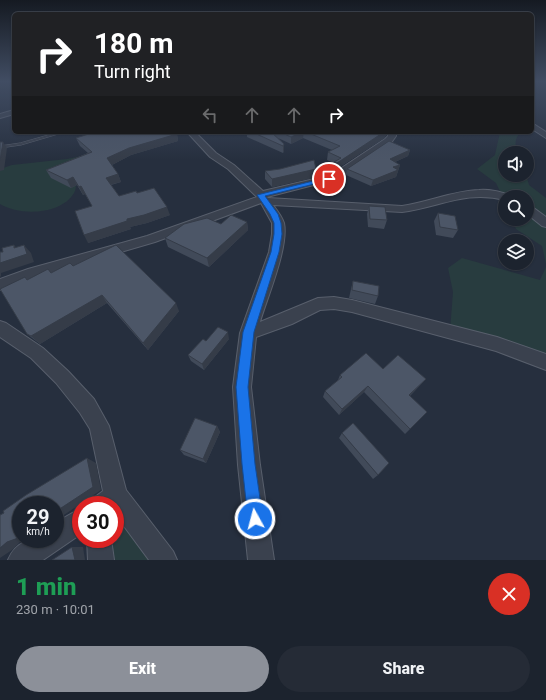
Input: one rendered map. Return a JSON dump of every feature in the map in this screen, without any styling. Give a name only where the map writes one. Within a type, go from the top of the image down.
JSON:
[{"type":"street","points":[[0,116],[12,113]]},
{"type":"street","points":[[534,127],[546,136]]},
{"type":"street","points":[[194,134],[213,155],[231,167],[263,198],[274,214],[278,223],[275,252],[248,332],[242,387],[248,464],[260,560]]},
{"type":"street","points":[[0,285],[28,274],[158,236],[263,198],[334,177],[388,141],[392,134]]},
{"type":"street","points":[[263,198],[402,209],[421,207],[464,194],[483,193],[498,196]]},
{"type":"street","points":[[534,214],[546,223]]},
{"type":"street","points":[[248,332],[286,320],[318,304],[334,303],[352,306],[497,344],[546,362]]},
{"type":"street","points":[[0,328],[37,353],[62,377],[87,406],[99,426],[108,496]]},
{"type":"street","points":[[124,516],[164,560]]},
{"type":"street","points":[[20,560],[38,548]]},
{"type":"street","points":[[100,548],[101,560]]},
{"type":"lane","points":[[0,147],[20,144],[56,134]]},
{"type":"green space","points":[[500,134],[519,134],[516,146],[498,146],[498,182],[528,182],[529,185],[546,198],[546,264],[542,246],[534,241],[534,234],[524,234],[516,229],[515,226],[534,226],[534,190],[499,190],[496,183],[477,169],[495,155]]},
{"type":"green space","points":[[118,149],[76,181],[76,189],[74,193],[60,206],[29,212],[8,208],[0,204],[0,169],[12,165],[67,159]]},
{"type":"green space","points":[[462,258],[498,268],[498,270],[505,270],[540,280],[546,267],[546,362],[450,331],[453,292],[448,268]]},
{"type":"green space","points":[[124,507],[164,560],[101,560],[100,548],[124,548]]},
{"type":"building","points":[[89,134],[177,134],[129,148],[107,158],[118,174],[106,178],[119,196],[154,188],[167,207],[127,219],[127,221],[84,235],[75,211],[92,206],[81,186],[79,187],[73,177],[67,180],[46,170],[92,152],[76,138]]},
{"type":"building","points":[[256,134],[273,134],[284,144],[283,146]]},
{"type":"building","points":[[284,134],[298,134],[291,137]]},
{"type":"building","points":[[311,134],[381,134],[337,163],[334,162],[341,158],[328,152],[340,146]]},
{"type":"building","points":[[389,141],[410,150],[390,159],[400,165],[393,167],[398,170],[373,180],[347,169]]},
{"type":"building","points":[[0,142],[3,142],[0,161]]},
{"type":"building","points":[[314,160],[316,169],[272,179],[265,171],[280,169]]},
{"type":"building","points":[[369,206],[385,207],[387,220],[370,219]]},
{"type":"building","points":[[438,213],[455,216],[458,230],[440,227]]},
{"type":"building","points":[[231,215],[247,222],[207,258],[165,238],[184,224],[207,218],[221,224]]},
{"type":"building","points":[[14,245],[14,248],[24,245],[27,254],[0,263],[0,252],[3,252],[2,248]]},
{"type":"building","points":[[116,245],[176,303],[143,343],[102,295],[31,336],[27,334],[0,289],[25,277],[27,280],[48,269],[51,273],[70,263],[73,266]]},
{"type":"building","points":[[353,281],[379,286],[378,296],[352,290]]},
{"type":"building","points":[[218,327],[228,332],[202,364],[188,355],[203,339],[206,341]]},
{"type":"building","points":[[366,353],[383,369],[398,355],[426,379],[409,395],[427,412],[410,429],[368,386],[342,409],[325,391],[342,377],[340,375]]},
{"type":"building","points":[[195,418],[217,426],[203,459],[180,450]]},
{"type":"building","points":[[353,423],[389,463],[378,475],[342,433]]},
{"type":"building","points":[[87,458],[93,487],[79,496],[72,496],[72,501],[64,506],[64,496],[25,496]]},
{"type":"building","points":[[12,505],[12,540],[7,542],[0,548],[0,515],[4,513],[3,511]]},
{"type":"building","points":[[72,547],[75,560],[52,560]]},
{"type":"route","points":[[255,519],[248,464],[242,387],[248,332],[275,252],[278,234],[278,223],[274,214],[261,195],[329,179]]}]
